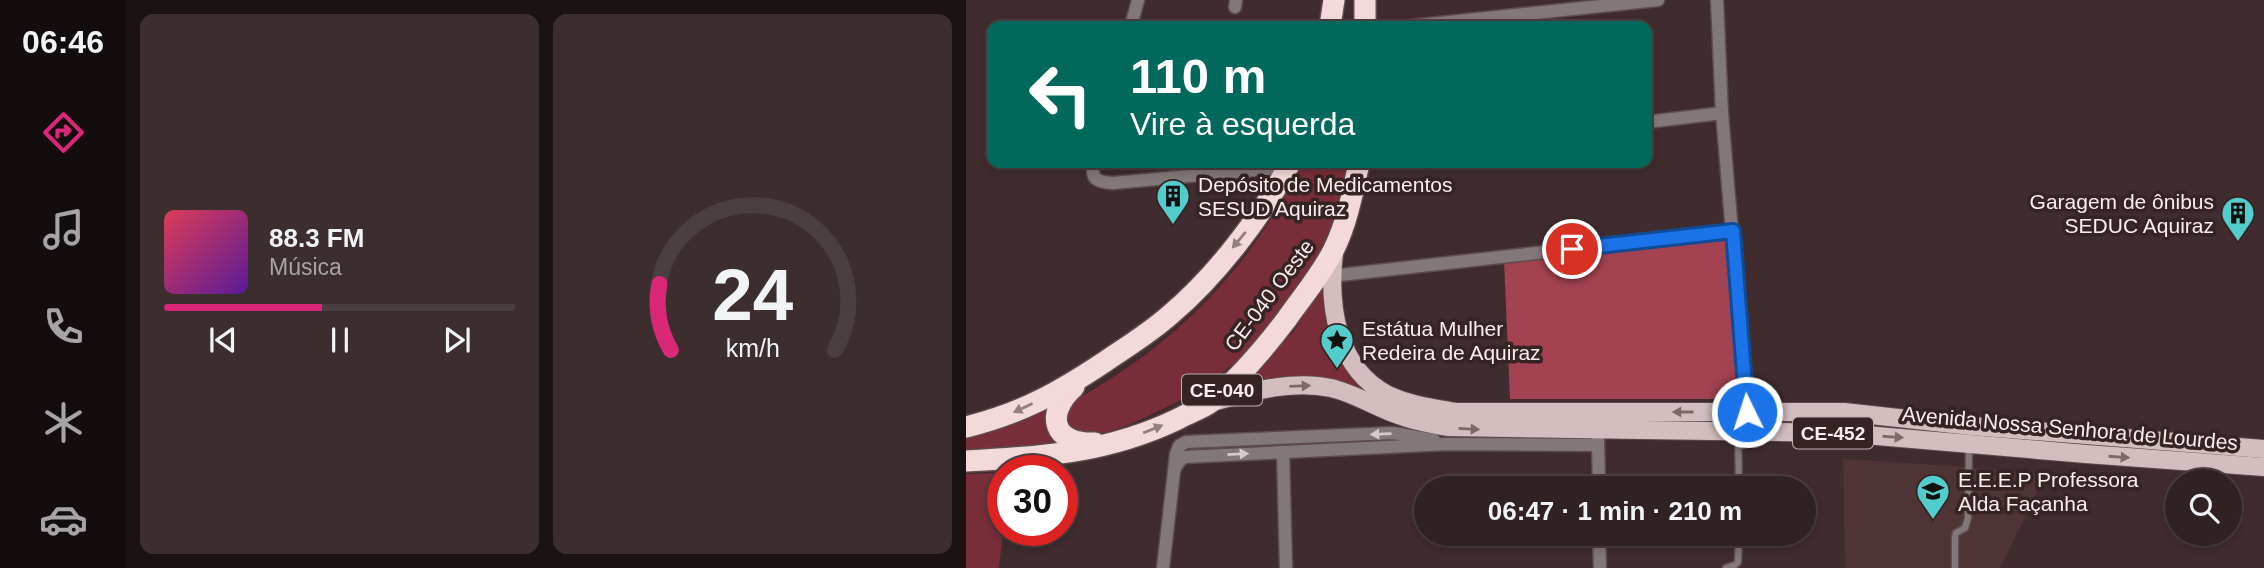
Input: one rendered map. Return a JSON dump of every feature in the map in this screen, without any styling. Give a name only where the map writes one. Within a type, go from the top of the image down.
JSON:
[{"type":"highway","points":[[1331,21],[1334,0]]},
{"type":"highway","points":[[1364,0],[1365,21]]},
{"type":"highway","points":[[966,428],[1009,415],[1058,393],[1160,324],[1192,294],[1245,234],[1287,168]]},
{"type":"highway","name":"CE-040 Oeste","points":[[966,461],[1065,454],[1122,441],[1171,422],[1209,403],[1278,331],[1334,249],[1356,170]]},
{"type":"highway","points":[[1093,369],[1062,401],[1057,409],[1057,425],[1065,437],[1077,443],[1122,441]]},
{"type":"main road","name":"CE-452","points":[[1331,276],[1334,249]]},
{"type":"main road","name":"Avenida Nossa Senhora de Lourdes","points":[[1331,276],[1334,316],[1339,335],[1361,374],[1375,387],[1391,396],[1456,412],[1599,429],[1747,412],[1844,412],[1971,426],[2264,449]]},
{"type":"main road","name":"Avenida Nossa Senhora de Lourdes","points":[[1209,403],[1255,391],[1308,385],[1349,394],[1402,417],[1448,427],[1842,433],[2063,453],[2264,467]]},
{"type":"street","points":[[1132,21],[1138,0]]},
{"type":"street","points":[[1466,21],[1658,0]]},
{"type":"street","points":[[1717,0],[1723,113],[1747,412]]},
{"type":"street","points":[[1652,121],[1723,113]]},
{"type":"street","points":[[1093,168],[1094,179],[1113,183],[1260,168]]},
{"type":"street","points":[[1331,276],[1733,231]]},
{"type":"street","points":[[1175,468],[1185,457],[1448,444],[1599,429],[1599,476]]},
{"type":"street","points":[[1163,568],[1179,446],[1194,441],[1394,433],[1448,444]]},
{"type":"street","points":[[1283,452],[1286,568]]},
{"type":"street","points":[[1599,546],[1600,568]]},
{"type":"lane","points":[[1738,431],[1739,476]]},
{"type":"lane","points":[[1955,568],[1956,533],[1965,528],[1968,518],[1969,443]]},
{"type":"lane","points":[[1726,568],[1738,562],[1739,546]]},
{"type":"shaded area","points":[[1300,168],[1350,168],[1330,235],[1317,262],[1280,316],[1262,336],[1243,355],[1201,388],[1131,424],[1096,434],[1068,430],[1064,407],[1145,355],[1193,314],[1255,244]]},
{"type":"shaded area","points":[[1731,235],[1740,399],[1510,399],[1504,260]]},
{"type":"shaded area","points":[[1324,282],[1366,387],[1364,390],[1332,380],[1302,377],[1239,384],[1295,330]]},
{"type":"shaded area","points":[[1050,402],[1064,443],[966,454],[966,433]]},
{"type":"shaded area","name":"E.E.E.P Professora Alda Façanha","points":[[1843,459],[2046,474],[2000,568],[1845,568]]},
{"type":"shaded area","points":[[987,473],[987,546],[1001,546],[999,568],[966,568],[966,474]]},
{"type":"place","name":"Depósito de Medicamentos SESUD Aquiraz","points":[[1173,226]]},
{"type":"place","name":"Garagem de ônibus SEDUC Aquiraz","points":[[2238,243]]},
{"type":"place","name":"Estátua Mulher Redeira de Aquiraz","points":[[1337,370]]},
{"type":"place","name":"E.E.E.P Professora Alda Façanha","points":[[1933,521]]},
{"type":"route","points":[[1572,249],[1733,231],[1747,412]]}]
